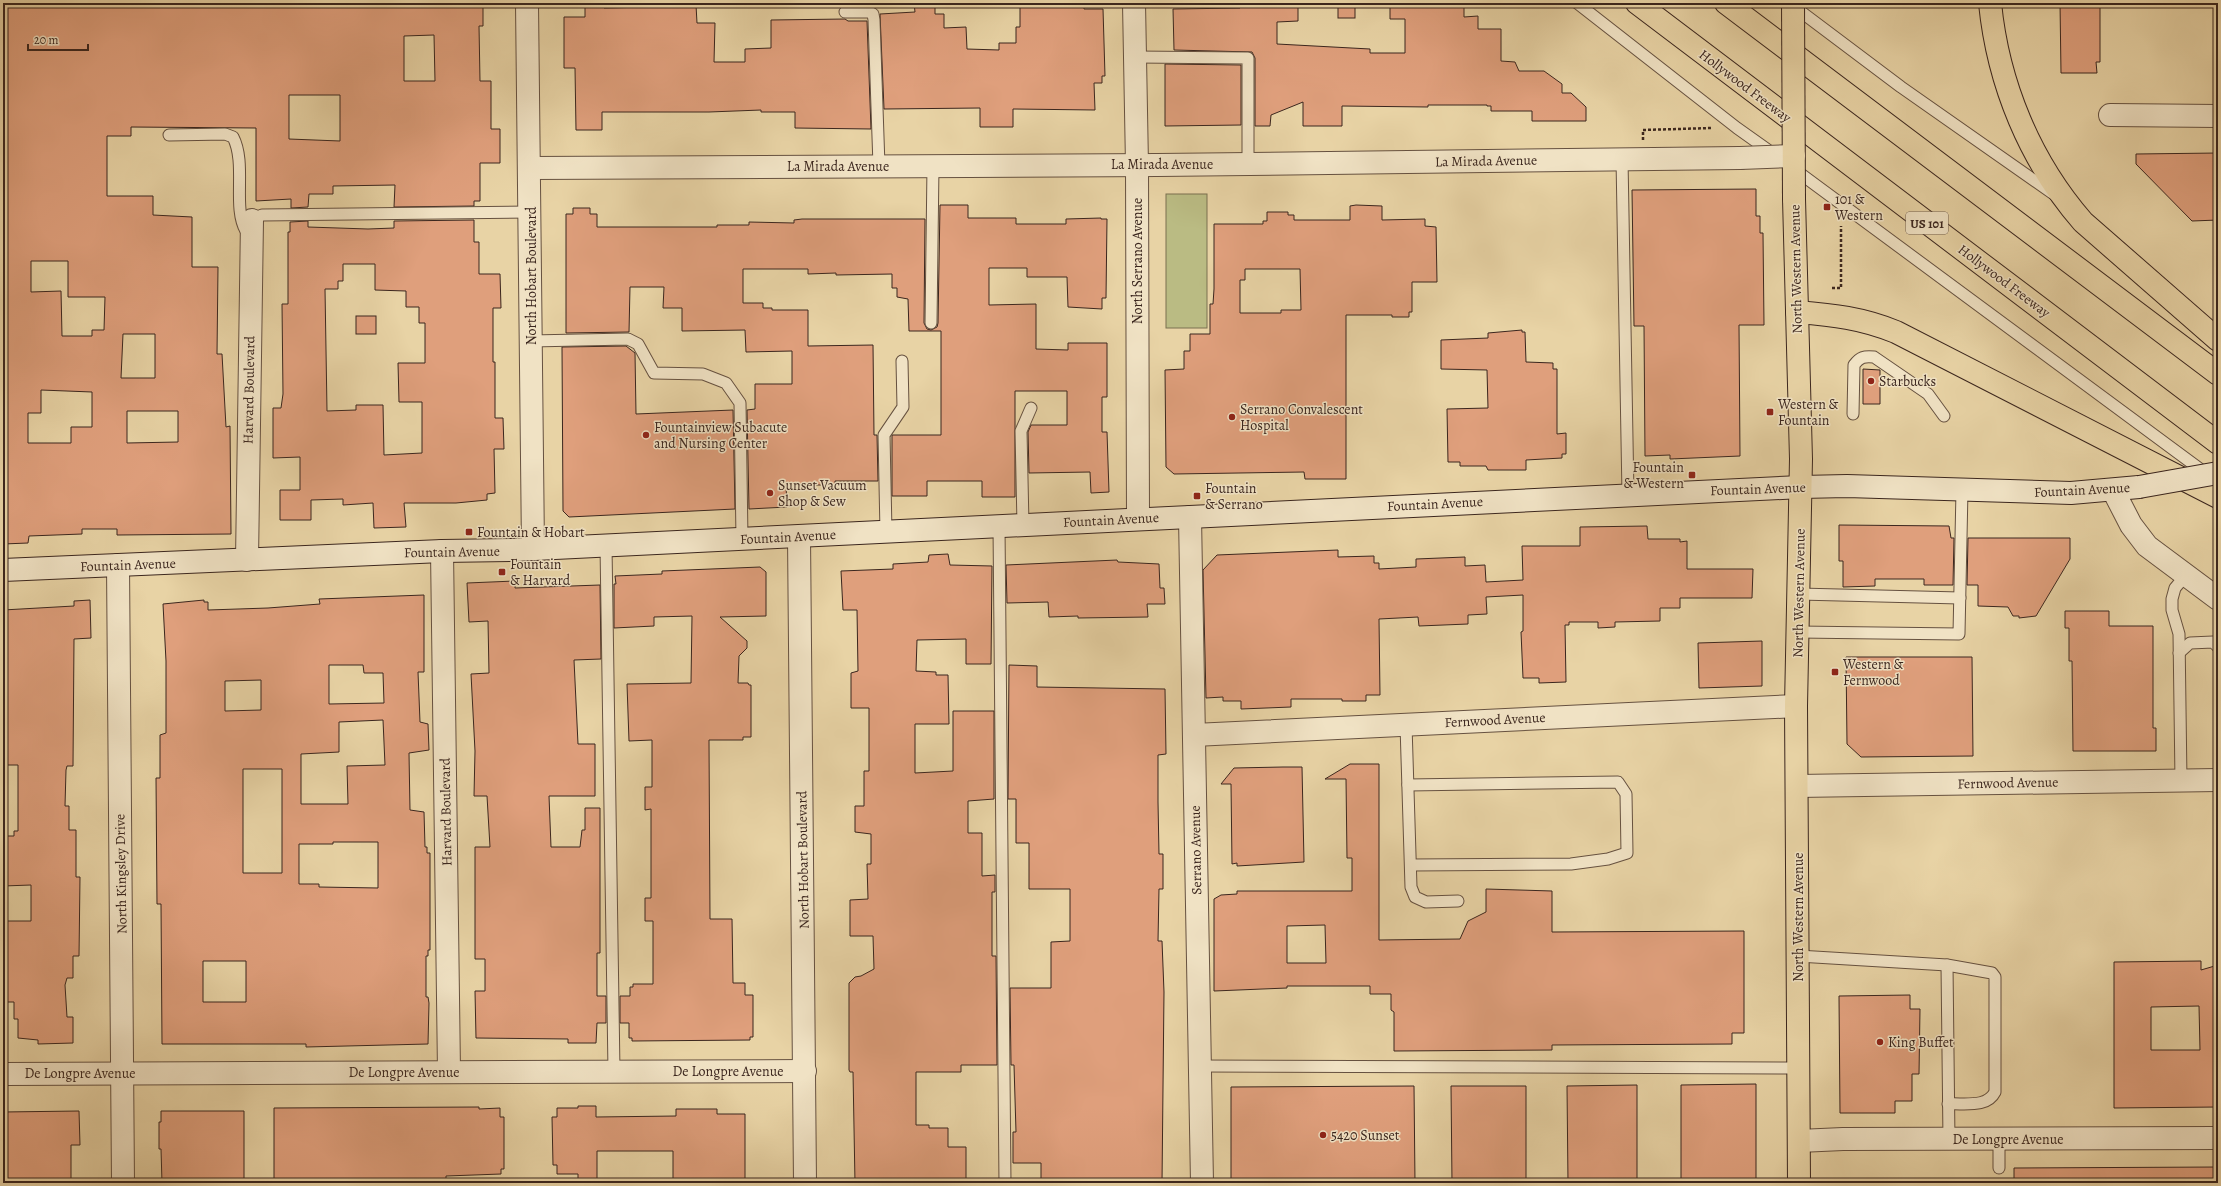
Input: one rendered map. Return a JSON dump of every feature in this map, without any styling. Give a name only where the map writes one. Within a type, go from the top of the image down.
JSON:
[{"type":"main road","name":"Hollywood Freeway","points":[[1637,3],[2218,443]]},
{"type":"main road","points":[[1726,3],[2218,374]]},
{"type":"main road","name":"North Western Avenue","points":[[1793,3],[1794,198],[1801,487],[1796,706],[1799,1183]]},
{"type":"main road","points":[[1990,3],[1997,51],[2014,108],[2041,163],[2067,204],[2083,222],[2218,340]]},
{"type":"main road","points":[[1797,312],[1853,318],[1874,323],[1896,332],[2218,497]]},
{"type":"street","name":"North Hobart Boulevard","points":[[527,3],[533,549]]},
{"type":"street","name":"North Serrano Avenue","points":[[1134,3],[1137,165],[1138,519]]},
{"type":"street","points":[[2110,116],[2218,116]]},
{"type":"street","name":"La Mirada Avenue","points":[[530,168],[1137,165],[1740,158],[1794,156]]},
{"type":"street","name":"Harvard Boulevard","points":[[247,560],[252,228]]},
{"type":"street","name":"Fountain Avenue","points":[[3,570],[742,540],[1023,524],[1801,487],[1847,486],[2026,493],[2113,490],[2218,473]]},
{"type":"street","points":[[2113,490],[2131,525],[2147,546],[2218,599]]},
{"type":"street","name":"Serrano Avenue","points":[[1190,517],[1202,1183]]},
{"type":"street","name":"North Hobart Boulevard","points":[[799,537],[806,1183]]},
{"type":"street","name":"Harvard Boulevard","points":[[442,551],[449,1072]]},
{"type":"street","name":"North Kingsley Drive","points":[[118,565],[124,1183]]},
{"type":"street","name":"Fernwood Avenue","points":[[1194,735],[1796,706]]},
{"type":"street","name":"Fernwood Avenue","points":[[1797,786],[2218,780]]},
{"type":"street","name":"De Longpre Avenue","points":[[3,1074],[805,1071]]},
{"type":"street","name":"De Longpre Avenue","points":[[1798,1141],[1843,1139],[1999,1140],[2218,1138]]},
{"type":"lane","points":[[1577,3],[1737,128],[2218,482]]},
{"type":"lane","points":[[1789,3],[1901,87],[2067,204]]},
{"type":"lane","points":[[845,12],[869,12],[873,14],[878,166]]},
{"type":"lane","points":[[1135,57],[1248,58],[1248,163]]},
{"type":"lane","points":[[169,135],[225,134],[233,137],[239,154],[243,226],[252,228],[262,216],[530,212]]},
{"type":"lane","points":[[1622,159],[1628,495]]},
{"type":"lane","points":[[931,323],[933,166]]},
{"type":"lane","points":[[531,341],[628,339],[638,344],[654,373],[703,374],[726,383],[740,403],[742,540]]},
{"type":"lane","points":[[1853,414],[1854,365],[1858,359],[1865,356],[1874,357],[1928,394],[1944,416]]},
{"type":"lane","points":[[886,532],[884,435],[903,406],[902,361]]},
{"type":"lane","points":[[1023,524],[1021,432],[1031,408]]},
{"type":"lane","points":[[1798,632],[1959,634],[1962,490]]},
{"type":"lane","points":[[999,526],[1005,1183]]},
{"type":"lane","points":[[606,546],[614,1072]]},
{"type":"lane","points":[[2181,781],[2179,634],[2172,610],[2172,599],[2175,588],[2186,575]]},
{"type":"lane","points":[[1798,594],[1960,598]]},
{"type":"lane","points":[[2179,653],[2190,643],[2213,642],[2218,647]]},
{"type":"lane","points":[[1406,725],[1411,887],[1415,897],[1426,902],[1458,901]]},
{"type":"lane","points":[[1408,785],[1618,782],[1626,794],[1627,853],[1608,859],[1571,864],[1411,865]]},
{"type":"lane","points":[[1798,956],[1947,965],[1987,971],[1994,977],[1995,1092],[1992,1099],[1986,1102],[1948,1104]]},
{"type":"lane","points":[[1947,965],[1949,1140]]},
{"type":"lane","points":[[1200,1066],[1798,1068]]},
{"type":"lane","points":[[1999,1140],[2000,1168]]},
{"type":"path","points":[[1643,130],[1737,128]]},
{"type":"path","points":[[1832,288],[1841,288],[1841,226]]},
{"type":"green space","points":[[1166,194],[1207,194],[1207,328],[1166,328]]},
{"type":"building","points":[[3,3],[139,3],[139,5],[483,3],[483,26],[479,26],[480,81],[491,81],[491,129],[500,129],[500,163],[480,163],[480,201],[474,201],[474,206],[394,207],[395,185],[333,186],[333,194],[309,194],[308,207],[291,208],[291,199],[256,201],[256,128],[131,127],[131,136],[107,136],[107,196],[153,196],[153,215],[192,217],[192,267],[218,267],[217,354],[222,354],[226,427],[230,426],[231,534],[117,535],[117,529],[82,529],[82,534],[29,536],[28,543],[3,544]],"holes":[[[434,35],[435,81],[404,81],[404,36]],[[289,95],[340,95],[340,141],[289,139]],[[31,261],[68,261],[68,297],[105,297],[104,330],[92,330],[92,336],[62,336],[61,291],[31,292]],[[123,334],[155,334],[155,378],[121,378]],[[41,390],[92,392],[92,427],[71,427],[71,443],[28,443],[28,413],[41,413]],[[127,411],[178,411],[178,442],[127,443]]]},
{"type":"building","points":[[914,3],[935,3],[935,14],[944,14],[944,28],[966,27],[967,49],[999,50],[999,43],[1016,43],[1016,27],[1020,27],[1020,7],[1060,6],[1060,3],[1084,3],[1084,9],[1103,9],[1105,76],[1102,76],[1102,83],[1094,83],[1095,110],[1013,109],[1013,127],[980,127],[980,108],[884,109],[880,14],[915,12]]},
{"type":"building","points":[[1241,3],[1298,3],[1298,21],[1277,22],[1277,44],[1370,49],[1370,53],[1405,53],[1405,19],[1390,19],[1390,3],[1464,3],[1464,17],[1478,16],[1478,29],[1501,29],[1501,61],[1515,62],[1519,71],[1544,71],[1562,84],[1562,93],[1571,93],[1586,107],[1586,121],[1532,121],[1532,111],[1491,111],[1491,106],[1487,105],[1428,105],[1428,107],[1342,106],[1342,126],[1303,126],[1303,102],[1271,115],[1270,126],[1255,126],[1255,58],[1252,52],[1174,50],[1173,9],[1240,8]]},
{"type":"building","points":[[1338,3],[1355,3],[1355,18],[1338,18]]},
{"type":"building","points":[[2060,3],[2100,3],[2100,62],[2096,62],[2097,73],[2061,73]]},
{"type":"building","points":[[650,5],[696,5],[697,23],[715,23],[714,62],[745,62],[745,49],[771,48],[771,20],[845,19],[848,21],[867,21],[871,129],[795,128],[795,112],[761,112],[761,110],[709,112],[602,112],[602,130],[576,130],[575,68],[564,68],[564,17],[585,17],[585,6],[604,6],[604,8],[650,7]]},
{"type":"building","points":[[1165,64],[1241,65],[1241,125],[1165,126]]},
{"type":"building","points":[[2218,153],[2218,220],[2192,221],[2136,164],[2136,154]]},
{"type":"building","points":[[1756,189],[1756,216],[1760,216],[1760,233],[1763,233],[1764,325],[1739,325],[1740,456],[1670,459],[1670,455],[1645,456],[1644,326],[1634,326],[1632,190]]},
{"type":"building","points":[[940,205],[968,205],[968,218],[1016,218],[1016,224],[1066,224],[1066,219],[1107,219],[1106,298],[1102,298],[1102,309],[1068,307],[1067,277],[1027,277],[1027,268],[989,268],[989,305],[1036,304],[1036,349],[1068,350],[1068,343],[1107,343],[1107,397],[1102,397],[1102,432],[1107,432],[1109,492],[1091,493],[1090,472],[1029,473],[1028,432],[1031,425],[1067,425],[1067,391],[1015,391],[1015,497],[982,497],[982,481],[927,481],[927,496],[892,496],[892,435],[941,435],[941,331],[909,331],[908,299],[897,297],[897,288],[892,288],[892,274],[836,275],[836,273],[808,274],[808,269],[743,269],[743,303],[763,303],[763,308],[772,308],[772,310],[808,310],[808,346],[873,345],[874,435],[877,435],[878,481],[835,481],[835,485],[786,485],[787,507],[749,509],[747,410],[755,409],[755,384],[792,384],[792,351],[746,352],[745,330],[682,331],[682,308],[663,308],[664,287],[630,287],[629,332],[566,333],[566,214],[573,214],[573,208],[590,208],[590,214],[597,214],[597,227],[717,227],[717,225],[749,225],[749,222],[794,223],[794,220],[802,219],[925,219],[924,323],[927,329],[931,330],[937,327],[938,323]]},
{"type":"building","points":[[1350,206],[1382,206],[1382,220],[1425,219],[1425,226],[1436,227],[1437,282],[1412,282],[1412,312],[1409,312],[1409,317],[1392,317],[1392,315],[1346,315],[1346,479],[1305,479],[1304,472],[1174,474],[1166,467],[1165,370],[1184,369],[1184,351],[1190,351],[1190,334],[1210,334],[1210,304],[1213,304],[1214,289],[1214,224],[1263,224],[1263,221],[1267,221],[1267,212],[1288,212],[1288,215],[1294,215],[1294,220],[1350,220]],"holes":[[[1245,269],[1300,269],[1301,310],[1281,310],[1281,313],[1240,313],[1240,280],[1245,280]]]},
{"type":"building","points":[[474,220],[474,242],[479,242],[479,274],[500,274],[501,308],[493,308],[493,362],[495,362],[495,418],[503,418],[504,449],[494,449],[495,493],[487,494],[487,500],[456,503],[404,503],[406,527],[374,528],[373,503],[343,505],[343,499],[311,500],[311,520],[280,520],[280,490],[300,490],[300,457],[273,458],[273,408],[281,408],[283,394],[282,304],[288,304],[288,232],[290,232],[290,222],[308,221],[308,227],[368,229],[394,228],[394,221]],"holes":[[[343,264],[375,264],[375,290],[406,291],[406,307],[419,307],[419,323],[425,323],[425,363],[398,363],[399,402],[422,402],[422,453],[384,455],[383,405],[356,405],[356,410],[327,411],[325,289],[338,289],[338,281],[343,281]]]},
{"type":"building","points":[[356,316],[376,316],[376,334],[356,334]]},
{"type":"building","points":[[1522,330],[1522,332],[1525,332],[1526,362],[1553,363],[1553,369],[1557,369],[1557,434],[1566,433],[1566,454],[1562,454],[1562,458],[1526,460],[1526,470],[1488,470],[1486,466],[1460,466],[1460,462],[1448,462],[1447,409],[1488,408],[1487,370],[1441,369],[1441,340],[1488,338],[1488,333]]},
{"type":"building","name":"Fountainview Subacute and Nursing Center","points":[[626,346],[635,353],[636,414],[733,410],[735,509],[569,517],[563,511],[562,347]]},
{"type":"building","name":"Starbucks","points":[[1863,369],[1880,370],[1880,404],[1863,404]]},
{"type":"building","points":[[1839,525],[1949,526],[1951,538],[1954,538],[1953,585],[1924,585],[1924,579],[1875,579],[1875,586],[1843,587],[1843,561],[1839,561]]},
{"type":"building","points":[[1647,526],[1648,539],[1680,539],[1680,542],[1687,541],[1687,569],[1753,569],[1752,598],[1680,598],[1680,608],[1660,608],[1660,621],[1615,622],[1615,627],[1598,628],[1598,622],[1569,622],[1569,625],[1565,625],[1566,682],[1539,683],[1539,678],[1523,678],[1521,632],[1523,631],[1523,595],[1486,597],[1487,614],[1468,615],[1468,624],[1419,626],[1418,617],[1379,619],[1380,695],[1366,695],[1366,701],[1342,701],[1342,699],[1291,699],[1291,707],[1241,709],[1241,701],[1223,701],[1223,697],[1206,698],[1203,570],[1217,555],[1338,550],[1338,557],[1374,556],[1374,563],[1379,563],[1379,569],[1416,567],[1416,559],[1465,557],[1465,566],[1485,565],[1486,582],[1523,580],[1522,546],[1580,546],[1580,527]]},
{"type":"building","points":[[1968,538],[2070,538],[2070,559],[2036,616],[2019,618],[2019,616],[2013,616],[2008,607],[1978,606],[1978,585],[1967,585]]},
{"type":"building","points":[[948,554],[950,565],[992,566],[991,664],[966,664],[966,639],[917,640],[916,671],[936,672],[936,675],[948,675],[949,724],[915,724],[915,773],[953,771],[953,711],[994,711],[994,799],[968,801],[968,833],[982,833],[982,876],[995,875],[995,892],[992,892],[992,956],[996,956],[997,1065],[961,1065],[961,1072],[916,1072],[916,1125],[929,1125],[929,1128],[948,1128],[948,1147],[966,1147],[966,1183],[855,1183],[853,1072],[850,1072],[849,1070],[849,983],[855,977],[861,976],[874,969],[873,936],[850,936],[850,900],[868,899],[867,864],[871,864],[871,834],[855,832],[855,806],[864,806],[864,771],[869,771],[869,708],[851,708],[851,673],[858,671],[857,610],[843,610],[841,571],[893,569],[893,564],[928,562],[929,555]]},
{"type":"building","points":[[1117,560],[1118,562],[1159,564],[1160,588],[1164,588],[1165,604],[1147,604],[1148,617],[1078,618],[1078,616],[1049,617],[1048,602],[1007,603],[1006,565]]},
{"type":"building","points":[[760,567],[766,572],[766,616],[720,617],[747,641],[747,648],[739,656],[738,683],[748,683],[751,685],[751,737],[743,737],[743,740],[709,740],[710,919],[732,919],[733,983],[745,983],[745,995],[753,995],[753,1037],[750,1037],[750,1040],[632,1041],[632,1038],[629,1038],[629,1023],[620,1023],[620,996],[630,996],[630,987],[633,987],[633,984],[653,984],[653,921],[645,921],[645,898],[651,898],[651,809],[645,810],[645,787],[652,787],[652,740],[629,741],[627,684],[691,683],[692,616],[654,617],[654,626],[614,628],[615,576],[662,574],[662,571]]},
{"type":"building","points":[[515,581],[515,588],[600,585],[601,659],[574,660],[578,744],[595,744],[595,796],[549,796],[551,847],[580,847],[582,830],[585,830],[585,808],[600,808],[600,953],[597,953],[597,996],[606,996],[606,1023],[597,1023],[596,1043],[568,1043],[568,1039],[476,1038],[475,991],[485,991],[485,959],[475,959],[475,847],[490,847],[487,796],[474,796],[475,751],[471,674],[489,673],[488,621],[469,622],[467,583]]},
{"type":"building","points":[[424,595],[424,672],[418,672],[420,722],[428,724],[429,750],[409,753],[410,810],[424,812],[425,847],[427,847],[427,853],[430,853],[430,950],[428,950],[428,956],[426,956],[426,997],[428,997],[429,1003],[428,1044],[306,1047],[306,1044],[162,1044],[161,904],[157,904],[156,778],[160,778],[160,735],[166,733],[166,661],[163,604],[204,600],[204,602],[208,602],[208,610],[268,608],[320,604],[319,599]],"holes":[[[329,665],[363,665],[364,673],[383,673],[384,703],[329,704]],[[261,680],[261,710],[225,711],[225,681]],[[383,720],[385,765],[347,766],[348,804],[301,804],[301,754],[339,752],[339,722]],[[243,769],[282,769],[282,873],[243,873]],[[378,842],[378,888],[319,887],[319,884],[299,884],[299,844]],[[203,961],[246,961],[246,1002],[203,1002]]]},
{"type":"building","points":[[90,600],[91,638],[74,639],[73,766],[67,766],[66,770],[65,806],[69,806],[69,830],[76,830],[76,877],[80,877],[79,956],[73,956],[73,978],[67,978],[65,985],[67,1017],[73,1017],[73,1043],[38,1044],[38,1040],[18,1038],[18,1019],[14,1019],[14,1002],[3,1002],[3,921],[31,921],[31,885],[3,886],[3,868],[6,868],[6,836],[14,836],[14,831],[18,831],[18,765],[3,765],[3,610],[74,606],[74,601]]},
{"type":"building","points":[[2065,611],[2109,611],[2109,626],[2153,626],[2153,728],[2156,728],[2156,751],[2073,751],[2072,661],[2069,661],[2069,628],[2065,628]]},
{"type":"building","points":[[1762,641],[1762,686],[1699,688],[1698,643]]},
{"type":"building","points":[[1846,657],[1972,657],[1973,756],[1861,757],[1847,744]]},
{"type":"building","points":[[1009,665],[1037,666],[1037,687],[1165,689],[1166,754],[1158,755],[1159,854],[1163,854],[1163,889],[1159,889],[1158,941],[1162,941],[1164,992],[1162,1183],[1041,1183],[1041,1163],[1013,1163],[1013,1132],[1016,1132],[1014,1065],[1011,1065],[1010,988],[1051,988],[1051,942],[1070,941],[1070,889],[1029,889],[1029,843],[1016,843],[1016,799],[1008,799]]},
{"type":"building","points":[[1350,764],[1379,764],[1379,940],[1460,939],[1468,921],[1486,912],[1486,889],[1552,891],[1552,932],[1744,931],[1744,1033],[1732,1033],[1732,1044],[1552,1045],[1552,1050],[1394,1051],[1394,1012],[1391,1010],[1391,994],[1370,994],[1370,986],[1287,986],[1287,988],[1214,991],[1214,899],[1221,895],[1237,894],[1237,891],[1352,891],[1352,858],[1347,858],[1346,779],[1325,779]],"holes":[[[1325,925],[1326,963],[1287,963],[1287,926]]]},
{"type":"building","points":[[1302,767],[1304,862],[1237,866],[1237,863],[1232,864],[1231,784],[1221,784],[1234,768]]},
{"type":"building","points":[[2201,961],[2201,970],[2218,965],[2218,1107],[2114,1108],[2114,962]],"holes":[[[2199,1006],[2200,1050],[2151,1050],[2151,1007]]]},
{"type":"building","name":"King Buffet","points":[[1910,995],[1910,1009],[1920,1009],[1919,1074],[1912,1074],[1912,1101],[1895,1101],[1895,1113],[1840,1113],[1839,996]]},
{"type":"building","points":[[1756,1084],[1756,1183],[1681,1183],[1681,1085]]},
{"type":"building","points":[[1637,1085],[1637,1183],[1568,1183],[1567,1086]]},
{"type":"building","name":"5420 Sunset","points":[[1414,1086],[1415,1183],[1231,1183],[1231,1087]]},
{"type":"building","points":[[1451,1086],[1526,1086],[1526,1183],[1452,1183]]},
{"type":"building","points":[[578,1106],[596,1106],[596,1117],[676,1116],[676,1109],[717,1109],[717,1114],[745,1114],[745,1183],[676,1183],[676,1180],[673,1180],[673,1151],[597,1151],[597,1183],[578,1183],[578,1174],[557,1174],[557,1165],[553,1165],[552,1117],[557,1117],[557,1108],[578,1108]]},
{"type":"building","points":[[479,1107],[479,1109],[500,1108],[500,1117],[504,1117],[504,1169],[501,1169],[501,1174],[446,1176],[446,1183],[420,1183],[420,1180],[389,1180],[389,1183],[274,1183],[274,1108]]},
{"type":"building","points":[[79,1111],[80,1145],[71,1145],[71,1183],[3,1183],[3,1112]]},
{"type":"building","points":[[161,1111],[244,1111],[244,1183],[162,1183],[161,1149],[159,1149],[159,1122],[161,1122]]},
{"type":"building","points":[[2218,1167],[2218,1183],[2014,1183],[2014,1168]]},
{"type":"place","name":"101 & Western","points":[[1827,207]]},
{"type":"place","name":"Starbucks","points":[[1871,381]]},
{"type":"place","name":"Western & Fountain","points":[[1770,412]]},
{"type":"place","name":"Serrano Convalescent Hospital","points":[[1232,417]]},
{"type":"place","name":"Fountainview Subacute and Nursing Center","points":[[646,435]]},
{"type":"place","name":"Fountain & Western","points":[[1692,475]]},
{"type":"place","name":"Sunset Vacuum Shop & Sew","points":[[770,493]]},
{"type":"place","name":"Fountain & Serrano","points":[[1197,496]]},
{"type":"place","name":"Fountain & Hobart","points":[[469,532]]},
{"type":"place","name":"Fountain & Harvard","points":[[502,572]]},
{"type":"place","name":"Western & Fernwood","points":[[1835,672]]},
{"type":"place","name":"King Buffet","points":[[1880,1042]]},
{"type":"place","name":"5420 Sunset","points":[[1323,1135]]}]
